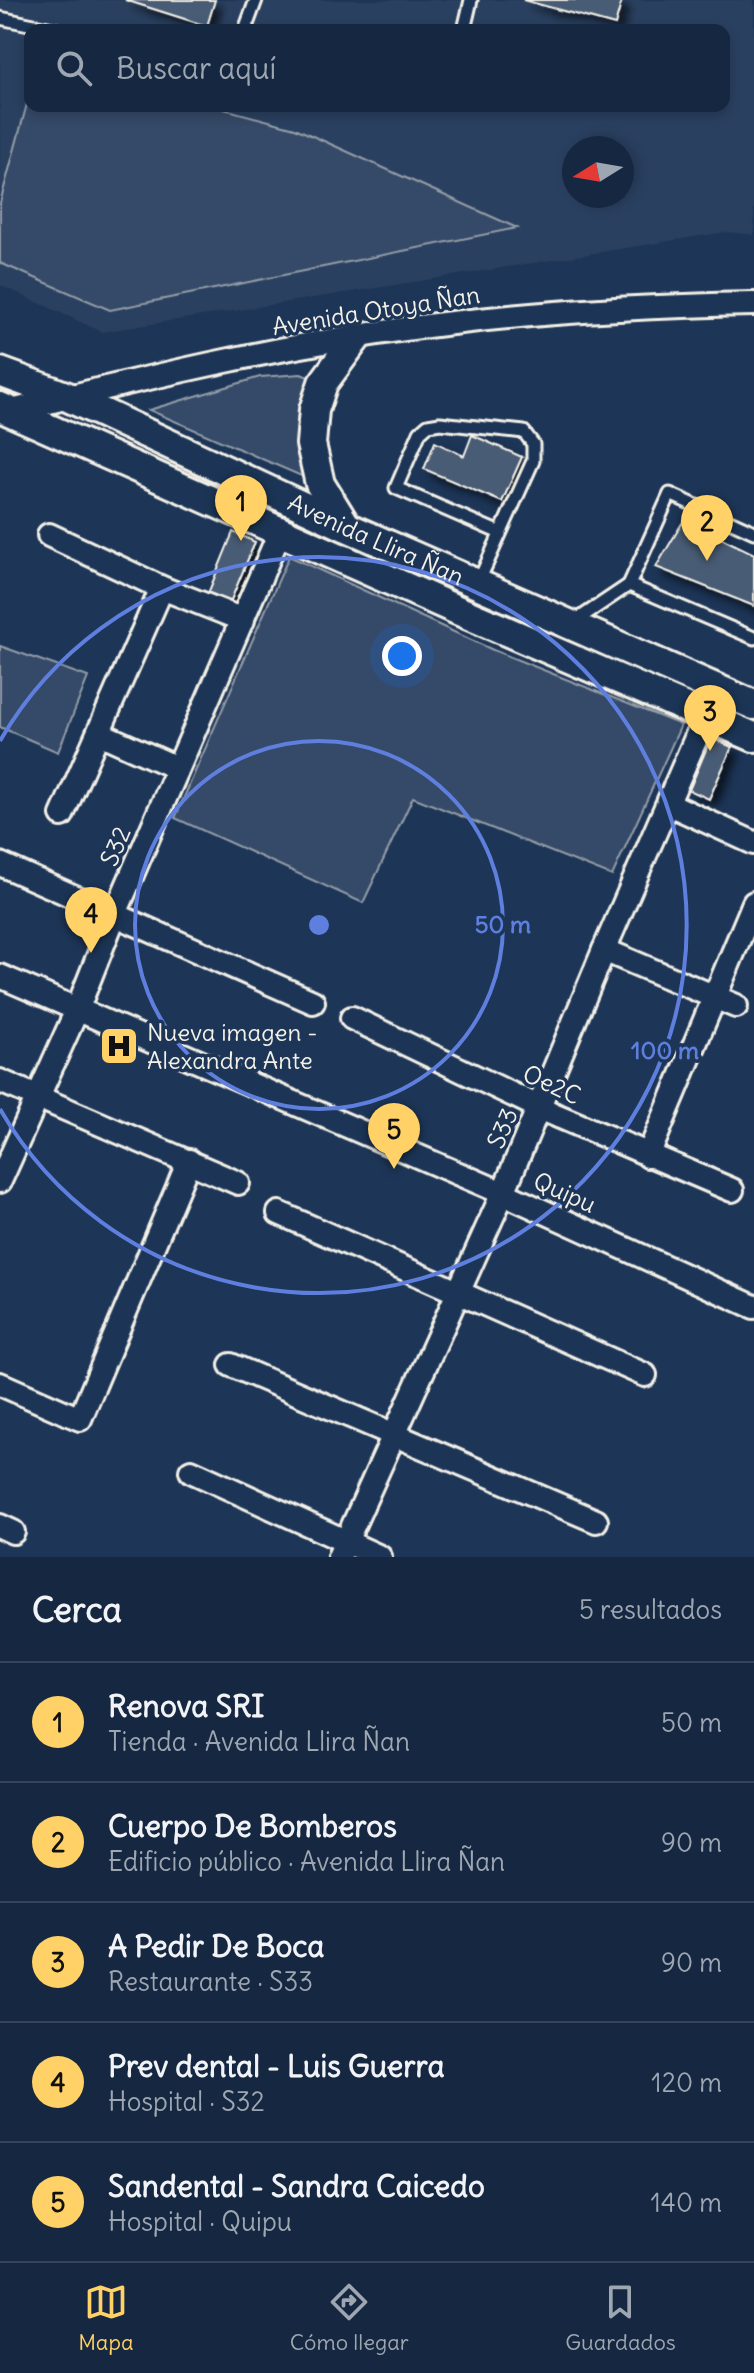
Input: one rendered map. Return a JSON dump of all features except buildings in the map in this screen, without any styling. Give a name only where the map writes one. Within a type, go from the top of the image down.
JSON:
[{"type":"street","name":"Avenida Otoya Ñan","points":[[6,409],[238,359],[449,323],[645,306],[754,304]]},
{"type":"street","points":[[347,527],[320,484],[311,444],[314,410],[323,383],[356,338]]},
{"type":"street","name":"Avenida Llira Ñan","points":[[0,372],[68,397],[347,527],[754,705]]},
{"type":"street","name":"Avenida Llira Ñan","points":[[6,409],[280,532],[754,737]]},
{"type":"street","name":"S32","points":[[0,1181],[77,1010],[177,768],[280,532]]},
{"type":"street","points":[[49,535],[162,588],[243,620]]},
{"type":"street","points":[[62,815],[162,588]]},
{"type":"street","name":"S33","points":[[342,1549],[503,1193],[706,715]]},
{"type":"street","points":[[99,733],[177,768]]},
{"type":"street","points":[[669,804],[754,843]]},
{"type":"street","points":[[0,864],[313,1002]]},
{"type":"street","points":[[648,1156],[725,1002],[754,903]]},
{"type":"street","points":[[604,950],[725,1002]]},
{"type":"street","name":"Quipu","points":[[0,976],[503,1193],[754,1307]]},
{"type":"street","name":"Oe2C","points":[[352,1018],[539,1107],[732,1190]]},
{"type":"street","points":[[0,1081],[238,1183]]},
{"type":"street","points":[[0,1384],[80,1419],[189,1161]]},
{"type":"street","points":[[279,1213],[645,1375]]},
{"type":"street","points":[[231,1365],[596,1521]]},
{"type":"street","points":[[191,1471],[342,1549],[380,1557]]},
{"type":"lane","points":[[247,24],[256,0]]},
{"type":"lane","points":[[465,24],[471,0]]},
{"type":"lane","points":[[0,18],[29,24]]},
{"type":"lane","points":[[477,584],[533,461],[533,444],[524,432],[440,423],[428,425],[420,432],[396,488],[500,533]]},
{"type":"lane","points":[[570,624],[629,585],[670,494],[754,532]]},
{"type":"lane","points":[[629,585],[754,638]]},
{"type":"shaded area","points":[[0,0],[754,0],[754,235],[726,232],[102,332],[0,285]]},
{"type":"shaded area","points":[[25,112],[235,112],[295,128],[517,228],[110,310],[0,263],[0,203]]},
{"type":"shaded area","points":[[301,374],[323,383],[320,484],[149,410],[260,377]]},
{"type":"shaded area","points":[[289,556],[493,650],[681,725],[612,876],[413,797],[363,903],[175,818]]},
{"type":"shaded area","points":[[0,646],[88,677],[58,752],[0,727]]},
{"type":"place","name":"Renova SRI","points":[[241,541]]},
{"type":"place","name":"Cuerpo De Bomberos","points":[[707,561]]},
{"type":"place","name":"A Pedir De Boca","points":[[710,751]]},
{"type":"place","name":"Prev dental - Luis Guerra","points":[[91,953]]},
{"type":"place","name":"Nueva imagen - Alexandra Ante","points":[[119,1046]]},
{"type":"place","name":"Sandental - Sandra Caicedo","points":[[394,1169]]}]
